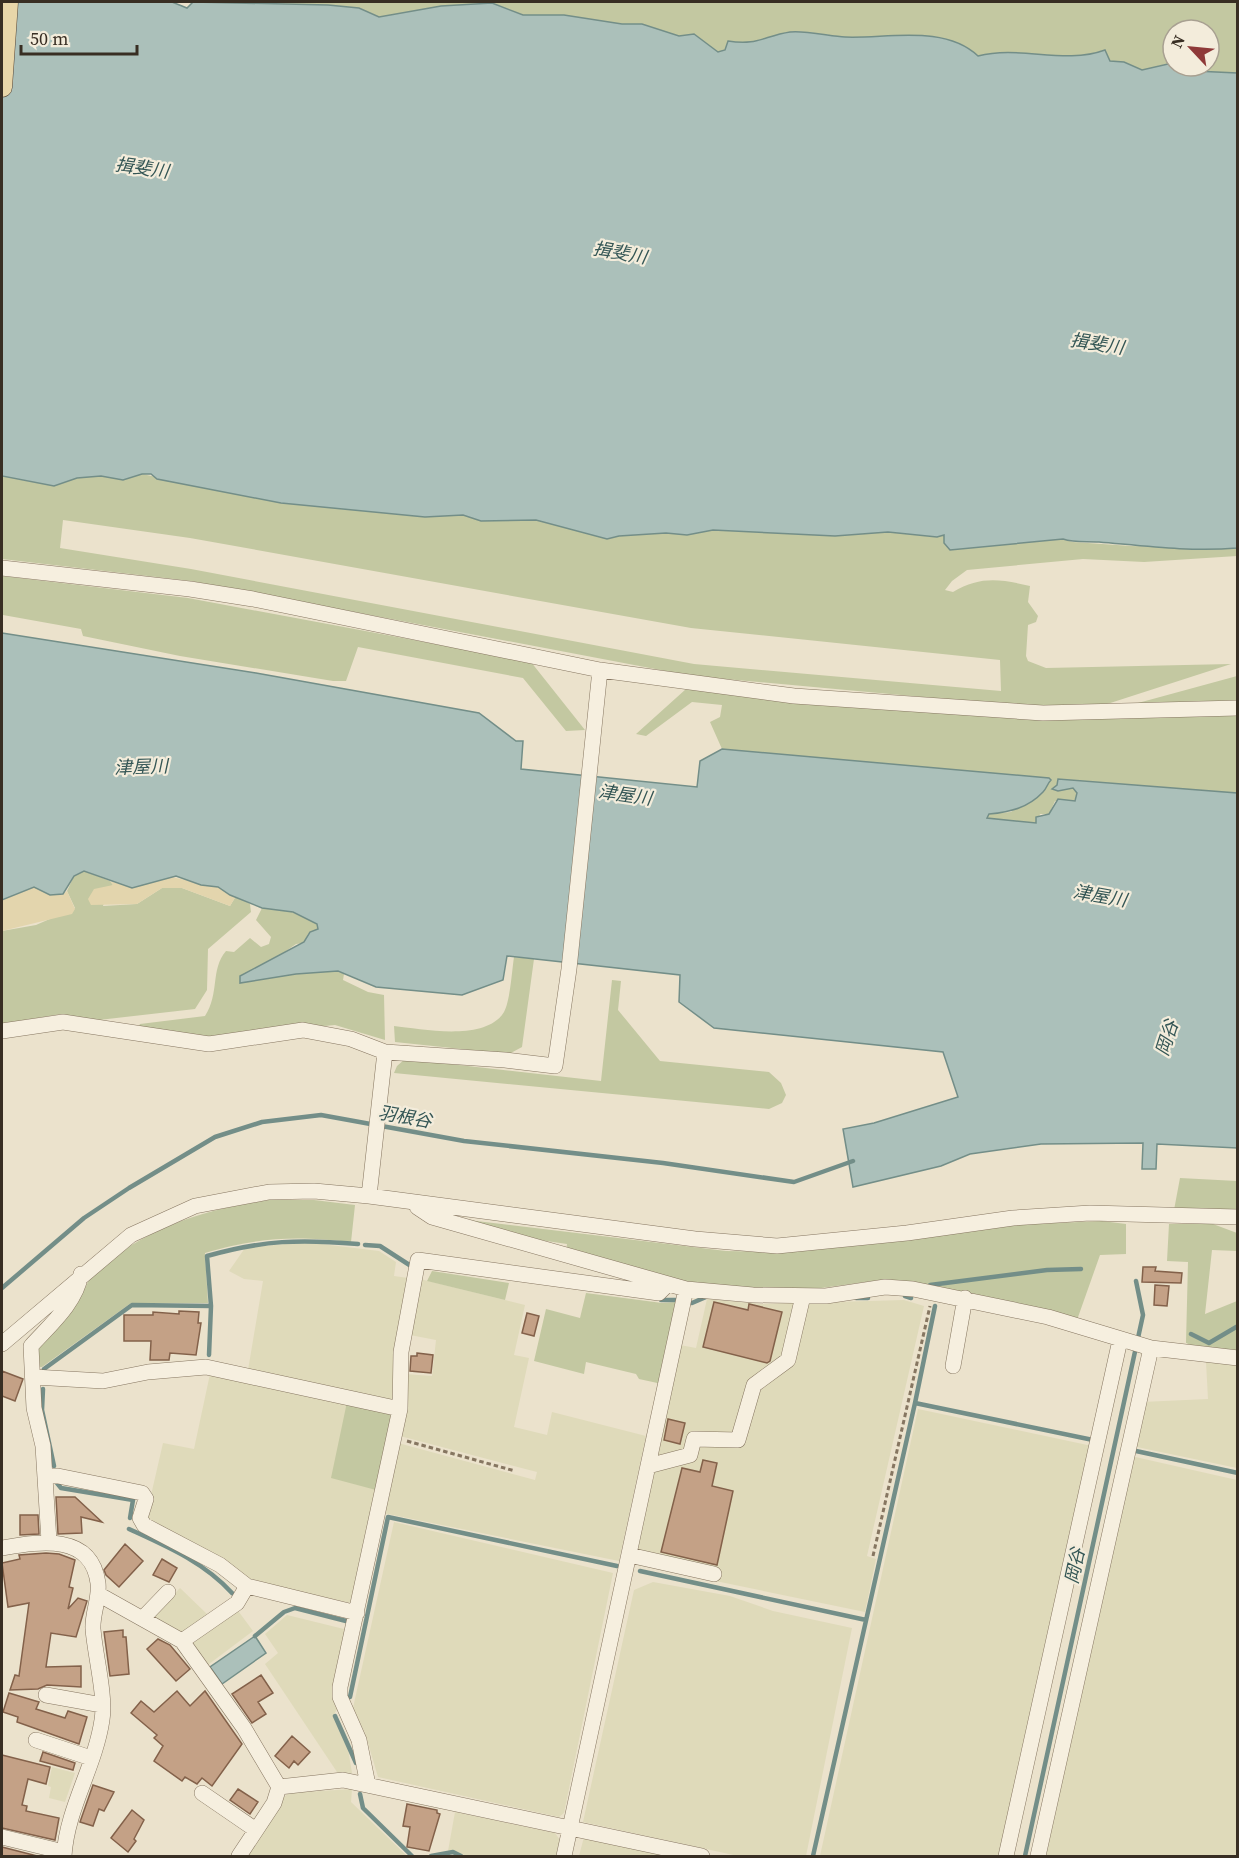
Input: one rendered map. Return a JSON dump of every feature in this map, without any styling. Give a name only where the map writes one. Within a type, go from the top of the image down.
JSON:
[{"type":"main road","points":[[2,87],[8,2]]},
{"type":"street","points":[[2,568],[242,597],[532,654],[600,670],[794,696],[1033,712],[1238,708]]},
{"type":"street","points":[[2,1031],[63,1022],[210,1044],[303,1030],[351,1040],[385,1052],[555,1066],[569,969],[600,670]]},
{"type":"street","points":[[369,1196],[385,1052]]},
{"type":"street","points":[[2,1344],[81,1274],[131,1235],[195,1206],[269,1192],[314,1191],[369,1196],[413,1204],[695,1239],[777,1246],[907,1233],[1013,1218],[1090,1213],[1238,1217]]},
{"type":"street","points":[[413,1204],[432,1217],[686,1289],[753,1295],[802,1296],[826,1296],[885,1287],[933,1292],[1048,1317],[1136,1344],[1238,1358]]},
{"type":"street","points":[[1217,1217],[1238,1227]]},
{"type":"street","points":[[368,1785],[359,1740],[340,1696],[400,1409],[401,1352],[418,1260],[659,1293],[668,1285]]},
{"type":"street","points":[[49,1541],[43,1446],[34,1408],[31,1346],[69,1303],[79,1286],[81,1274]]},
{"type":"street","points":[[564,1857],[686,1289]]},
{"type":"street","points":[[648,1466],[690,1455],[694,1439],[738,1440],[754,1385],[789,1360],[802,1296]]},
{"type":"street","points":[[953,1366],[965,1298]]},
{"type":"street","points":[[1006,1857],[1136,1344]]},
{"type":"street","points":[[1038,1857],[1136,1344]]},
{"type":"street","points":[[34,1377],[103,1381],[148,1372],[206,1367],[400,1409]]},
{"type":"street","points":[[45,1476],[142,1494],[146,1498],[140,1518],[144,1525],[220,1565],[247,1586],[357,1613]]},
{"type":"street","points":[[2,1548],[49,1541],[81,1551],[90,1557],[98,1583],[93,1626],[103,1716],[99,1735],[72,1807],[64,1854],[2,1837]]},
{"type":"street","points":[[628,1555],[714,1574]]},
{"type":"street","points":[[182,1641],[237,1603],[247,1586]]},
{"type":"street","points":[[143,1618],[168,1592]]},
{"type":"street","points":[[98,1594],[182,1641],[244,1728],[279,1787],[274,1803],[239,1857]]},
{"type":"street","points":[[46,1695],[102,1705]]},
{"type":"street","points":[[36,1740],[91,1758]]},
{"type":"street","points":[[279,1787],[343,1780],[702,1857]]},
{"type":"street","points":[[202,1793],[256,1830]]},
{"type":"path","points":[[873,1556],[933,1292]]},
{"type":"path","points":[[394,1437],[515,1471]]},
{"type":"shaded area","points":[[305,1242],[379,1251],[396,1262],[394,1276],[408,1278],[394,1398],[390,1402],[248,1370],[263,1281],[244,1279],[229,1271],[245,1248]]},
{"type":"shaded area","points":[[420,1279],[525,1305],[514,1355],[529,1358],[514,1427],[547,1435],[552,1412],[646,1436],[619,1561],[383,1513],[398,1443],[535,1480],[537,1472],[400,1436],[405,1374],[432,1376],[436,1340],[410,1335]]},
{"type":"shaded area","points":[[707,1299],[761,1304],[904,1300],[924,1306],[867,1556],[876,1559],[865,1612],[633,1564],[680,1345],[696,1348]]},
{"type":"shaded area","points":[[1206,1362],[1237,1363],[1237,1468],[1132,1446],[1142,1402],[1208,1399]]},
{"type":"shaded area","points":[[210,1374],[347,1402],[376,1490],[351,1603],[250,1581],[223,1560],[146,1517],[163,1443],[194,1449]]},
{"type":"shaded area","points":[[918,1409],[1092,1446],[1000,1856],[820,1856]]},
{"type":"shaded area","points":[[1131,1456],[1237,1480],[1237,1856],[1046,1856]]},
{"type":"shaded area","points":[[394,1522],[613,1573],[564,1813],[559,1817],[378,1777],[365,1733],[353,1708]]},
{"type":"shaded area","points":[[653,1582],[730,1596],[773,1611],[852,1628],[806,1856],[738,1856],[583,1822],[634,1590]]},
{"type":"shaded area","points":[[180,1588],[207,1614],[187,1632],[180,1633],[154,1621],[157,1612]]},
{"type":"shaded area","points":[[236,1608],[253,1631],[205,1667],[188,1644]]},
{"type":"shaded area","points":[[287,1615],[348,1630],[339,1706],[333,1716],[348,1749],[352,1773],[337,1772],[265,1664],[278,1653],[265,1634]]},
{"type":"shaded area","points":[[52,1767],[75,1773],[65,1802],[49,1798],[51,1787],[48,1786]]},
{"type":"shaded area","points":[[352,1789],[351,1802],[407,1856],[246,1856],[284,1797],[289,1793]]},
{"type":"shaded area","points":[[455,1812],[555,1833],[560,1840],[556,1856],[463,1856],[448,1851]]},
{"type":"shaded area","points":[[584,1837],[671,1856],[579,1856]]},
{"type":"green space","points":[[196,2],[1237,2],[1237,73],[1221,72],[1221,18],[1161,18],[1161,65],[1144,70],[1110,61],[1104,50],[1073,56],[994,53],[978,56],[964,46],[932,36],[845,37],[790,32],[754,41],[728,41],[725,50],[718,52],[694,34],[679,36],[642,24],[622,24],[564,15],[523,15],[492,3],[441,6],[379,17],[359,8],[328,5]]},
{"type":"green space","points":[[142,474],[281,503],[425,517],[463,515],[481,521],[536,520],[607,539],[666,533],[687,535],[713,530],[835,536],[888,532],[936,537],[944,535],[950,550],[1063,539],[1073,542],[1131,546],[1238,548],[1237,556],[1144,562],[1083,559],[967,570],[952,581],[945,590],[953,592],[972,583],[990,580],[1030,586],[1028,602],[1038,616],[1036,622],[1028,625],[1026,656],[1028,661],[1046,668],[1231,664],[1101,706],[1044,708],[692,676],[191,581],[2,559],[2,476],[54,486],[77,478],[101,476],[123,480]],"holes":[[[63,520],[190,538],[691,628],[1000,660],[1001,691],[694,664],[191,569],[60,548]]]},
{"type":"green space","points":[[2,576],[188,598],[531,662],[585,730],[566,731],[523,678],[358,647],[346,681],[333,681],[180,656],[83,636],[81,629],[3,615]]},
{"type":"green space","points":[[1237,676],[1237,702],[1127,706]]},
{"type":"green space","points":[[686,689],[793,701],[1237,712],[1237,793],[1058,779],[1057,785],[1052,789],[1058,791],[1073,788],[1077,793],[1074,802],[1055,801],[1049,814],[1040,814],[1037,823],[991,820],[987,818],[989,814],[1011,812],[1051,780],[722,749],[710,722],[720,717],[722,705],[692,702],[646,736],[636,734]]},
{"type":"green space","points":[[84,871],[110,881],[113,885],[109,888],[103,906],[137,904],[162,888],[182,888],[230,906],[236,896],[250,904],[251,912],[208,949],[207,990],[195,1009],[90,1021],[61,1014],[2,1024],[2,931],[36,925],[75,908],[67,891],[74,876]]},
{"type":"green space","points":[[262,908],[292,912],[317,924],[318,929],[308,934],[304,943],[296,944],[240,983],[308,971],[334,971],[344,974],[343,980],[368,992],[384,995],[385,1040],[335,1025],[207,1037],[138,1028],[140,1024],[205,1016],[210,1007],[218,966],[226,951],[234,952],[250,938],[261,947],[269,944],[271,937],[256,920]]},
{"type":"green space","points":[[514,957],[534,959],[522,1047],[509,1054],[395,1042],[394,1026],[453,1031],[483,1027],[495,1021],[506,1007]]},
{"type":"green space","points":[[612,980],[621,981],[618,1010],[660,1061],[769,1072],[781,1083],[786,1095],[782,1103],[769,1109],[394,1073],[397,1066],[405,1059],[601,1081]]},
{"type":"green space","points":[[1180,1178],[1237,1181],[1237,1211],[1174,1210]]},
{"type":"green space","points":[[269,1200],[314,1200],[355,1205],[351,1242],[278,1239],[205,1253],[208,1303],[131,1303],[42,1367],[38,1367],[38,1343],[78,1300],[92,1276],[114,1257],[155,1232],[176,1223],[221,1209]]},
{"type":"green space","points":[[443,1217],[726,1251],[778,1252],[1012,1225],[1102,1221],[1126,1224],[1126,1254],[1100,1255],[1077,1320],[888,1279],[814,1289],[751,1289],[686,1283],[566,1252],[567,1244],[526,1238]]},
{"type":"green space","points":[[1169,1224],[1213,1224],[1237,1233],[1237,1251],[1212,1250],[1205,1314],[1237,1301],[1237,1353],[1205,1351],[1186,1343],[1188,1262],[1167,1261]]},
{"type":"green space","points":[[432,1271],[509,1283],[505,1300],[427,1281]]},
{"type":"green space","points":[[586,1293],[662,1303],[677,1302],[662,1384],[639,1379],[636,1374],[586,1362],[584,1374],[534,1361],[546,1309],[580,1318]]},
{"type":"green space","points":[[347,1402],[394,1415],[376,1490],[331,1478]]},
{"type":"sand","points":[[167,876],[218,887],[236,896],[230,906],[182,888],[162,888],[137,904],[91,905],[88,899],[94,889],[113,885],[110,881],[132,888]]},
{"type":"sand","points":[[34,887],[54,895],[67,891],[75,909],[72,914],[2,931],[2,900]]},
{"type":"water","name":"揖斐川","points":[[2,2],[172,2],[187,8],[193,2],[328,5],[359,8],[379,17],[441,6],[492,3],[523,15],[564,15],[622,24],[642,24],[679,36],[694,34],[718,52],[725,50],[728,41],[754,41],[790,32],[845,37],[914,35],[949,40],[964,46],[978,56],[1010,53],[1074,56],[1105,50],[1110,61],[1124,62],[1142,70],[1161,66],[1161,78],[1221,78],[1221,72],[1237,73],[1237,548],[1185,549],[1063,539],[950,550],[944,543],[944,535],[937,537],[888,532],[835,536],[713,530],[687,535],[666,533],[607,539],[536,520],[481,521],[463,515],[425,517],[281,503],[157,479],[151,474],[142,474],[123,480],[101,476],[77,478],[54,486],[2,476]]},
{"type":"water","name":"津屋川","points":[[2,633],[256,673],[479,713],[516,741],[523,741],[521,769],[697,787],[700,761],[722,749],[1049,778],[1051,780],[1044,790],[1031,802],[1011,810],[989,814],[987,818],[1036,823],[1036,817],[1049,814],[1058,799],[1075,801],[1077,793],[1073,788],[1058,791],[1052,789],[1057,785],[1058,779],[1237,793],[1237,1148],[1157,1144],[1156,1169],[1142,1169],[1143,1143],[1041,1144],[970,1154],[941,1166],[853,1187],[843,1129],[874,1123],[958,1097],[943,1052],[714,1028],[679,1002],[680,975],[507,956],[503,980],[462,995],[376,987],[338,971],[296,974],[240,983],[240,976],[304,942],[310,932],[318,929],[317,924],[293,912],[262,908],[230,895],[218,887],[201,885],[176,876],[132,888],[84,871],[74,876],[63,894],[50,895],[34,887],[2,900]]},
{"type":"water","points":[[255,1636],[266,1653],[222,1684],[210,1667]]},
{"type":"building","points":[[1143,1267],[1156,1267],[1155,1271],[1182,1273],[1181,1283],[1142,1282]]},
{"type":"building","points":[[1155,1285],[1169,1286],[1167,1306],[1154,1305]]},
{"type":"building","points":[[714,1302],[748,1310],[749,1304],[782,1312],[770,1361],[767,1363],[703,1347]]},
{"type":"building","points":[[179,1311],[199,1312],[198,1323],[201,1323],[196,1355],[170,1353],[169,1360],[150,1360],[151,1341],[124,1341],[124,1315],[153,1315],[153,1312],[179,1314]]},
{"type":"building","points":[[527,1313],[539,1316],[534,1336],[522,1333]]},
{"type":"building","points":[[417,1353],[433,1355],[431,1373],[410,1371],[411,1356],[417,1356]]},
{"type":"building","points":[[2,1371],[23,1379],[15,1401],[2,1396]]},
{"type":"building","points":[[668,1419],[685,1423],[680,1444],[664,1440]]},
{"type":"building","points":[[703,1460],[717,1463],[712,1486],[733,1491],[717,1565],[661,1552],[682,1468],[700,1472]]},
{"type":"building","points":[[56,1497],[75,1497],[102,1522],[81,1517],[82,1533],[58,1534]]},
{"type":"building","points":[[20,1515],[38,1515],[39,1534],[20,1535]]},
{"type":"building","points":[[125,1544],[143,1561],[119,1587],[106,1575],[104,1570]]},
{"type":"building","points":[[59,1554],[75,1560],[69,1587],[73,1588],[68,1609],[78,1598],[87,1601],[76,1637],[51,1633],[46,1667],[81,1666],[81,1687],[47,1685],[38,1689],[10,1690],[15,1675],[19,1676],[29,1603],[8,1607],[2,1563],[20,1559],[19,1555]]},
{"type":"building","points":[[162,1559],[177,1568],[169,1582],[153,1575]]},
{"type":"building","points":[[123,1630],[123,1637],[126,1637],[129,1674],[110,1676],[104,1632]]},
{"type":"building","points":[[158,1639],[170,1645],[190,1669],[176,1681],[147,1649]]},
{"type":"building","points":[[261,1675],[273,1693],[258,1702],[266,1714],[252,1723],[232,1694]]},
{"type":"building","points":[[177,1691],[190,1706],[205,1691],[242,1744],[212,1786],[202,1778],[197,1784],[185,1777],[182,1781],[154,1761],[163,1746],[154,1738],[157,1735],[131,1713],[141,1701],[154,1712]]},
{"type":"building","points":[[9,1693],[39,1702],[36,1709],[65,1718],[68,1711],[87,1717],[79,1744],[17,1722],[18,1717],[3,1712]]},
{"type":"building","points":[[292,1736],[310,1752],[298,1765],[294,1761],[289,1768],[275,1756]]},
{"type":"building","points":[[43,1752],[75,1763],[73,1770],[40,1761]]},
{"type":"building","points":[[2,1755],[50,1767],[46,1784],[28,1779],[22,1805],[27,1806],[26,1811],[59,1818],[55,1840],[2,1828]]},
{"type":"building","points":[[93,1785],[114,1792],[104,1811],[99,1809],[93,1826],[80,1822]]},
{"type":"building","points":[[238,1789],[258,1802],[250,1814],[230,1800]]},
{"type":"building","points":[[407,1804],[437,1810],[440,1814],[429,1851],[407,1847],[410,1827],[403,1826]]},
{"type":"building","points":[[132,1810],[144,1820],[134,1839],[136,1841],[128,1852],[111,1838]]},
{"type":"building","points":[[2,1847],[41,1857],[2,1857]]},
{"type":"waterway","name":"羽根谷","points":[[2,1288],[84,1218],[129,1188],[215,1137],[262,1122],[321,1115],[464,1141],[663,1163],[794,1182],[853,1161]]},
{"type":"waterway","points":[[44,1369],[132,1305],[211,1306],[207,1256],[282,1242],[358,1244]]},
{"type":"waterway","points":[[365,1245],[380,1246],[411,1266]]},
{"type":"waterway","points":[[930,1285],[1047,1270],[1081,1269]]},
{"type":"waterway","name":"岡谷","points":[[1025,1856],[1143,1315],[1136,1281]]},
{"type":"waterway","points":[[905,1296],[911,1298]]},
{"type":"waterway","points":[[692,1303],[706,1297]]},
{"type":"waterway","points":[[856,1298],[868,1298]]},
{"type":"waterway","points":[[661,1300],[677,1300]]},
{"type":"waterway","points":[[209,1355],[211,1306]]},
{"type":"waterway","points":[[915,1403],[935,1306]]},
{"type":"waterway","points":[[1191,1334],[1209,1343],[1238,1326]]},
{"type":"waterway","points":[[43,1389],[42,1410],[54,1466]]},
{"type":"waterway","points":[[813,1856],[915,1403],[1093,1440]]},
{"type":"waterway","points":[[1136,1451],[1238,1473]]},
{"type":"waterway","points":[[57,1483],[61,1488],[133,1500],[130,1518]]},
{"type":"waterway","points":[[350,1697],[388,1517],[617,1566]]},
{"type":"waterway","points":[[129,1529],[197,1564],[232,1593]]},
{"type":"waterway","points":[[640,1571],[866,1620]]},
{"type":"waterway","points":[[255,1636],[284,1612],[295,1608],[346,1621]]},
{"type":"waterway","points":[[335,1716],[356,1763]]},
{"type":"waterway","points":[[360,1794],[363,1808],[412,1856]]},
{"type":"waterway","points":[[431,1856],[453,1852],[461,1856]]}]
